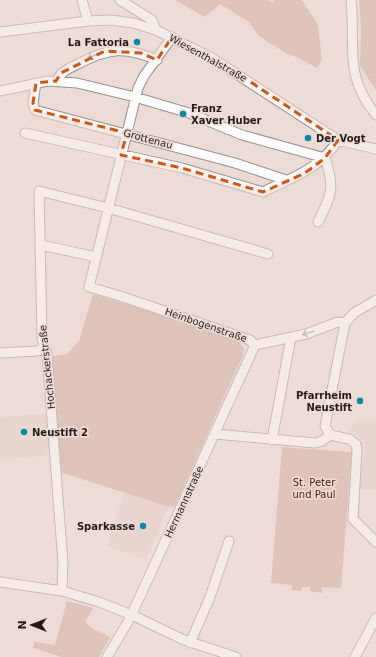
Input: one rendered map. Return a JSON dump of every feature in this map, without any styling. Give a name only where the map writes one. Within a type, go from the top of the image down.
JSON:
[{"type":"street","points":[[82,0],[88,21]]},
{"type":"street","points":[[120,0],[152,20],[156,30]]},
{"type":"street","points":[[351,0],[354,72],[361,93],[376,115]]},
{"type":"street","name":"Wiesenthalstraße","points":[[0,32],[88,21],[111,20],[156,30],[212,58],[249,80],[338,140],[376,149]]},
{"type":"street","points":[[41,245],[96,257],[135,97],[141,80],[157,60],[172,37]]},
{"type":"street","points":[[57,81],[61,72],[105,51],[120,50],[141,53],[157,60]]},
{"type":"street","points":[[0,91],[36,83],[57,81],[77,83],[135,97],[189,113],[242,134],[325,158],[332,187],[329,199],[318,222]]},
{"type":"street","name":"Grottenau","points":[[36,83],[33,103],[35,110],[127,133],[235,163],[286,180]]},
{"type":"street","name":"Grottenau","points":[[25,133],[182,168],[263,192],[286,180],[305,173],[319,160],[325,158],[338,140]]},
{"type":"street","name":"Hochackerstraße","points":[[62,591],[63,563],[61,532],[47,354],[44,348],[39,191],[108,208]]},
{"type":"street","points":[[108,208],[268,254]]},
{"type":"street","name":"Heinbogenstraße","points":[[96,257],[89,287],[250,340],[254,345],[306,334],[338,322],[345,323]]},
{"type":"street","points":[[376,300],[354,313],[345,323],[325,419],[326,430],[330,435],[349,440],[356,444],[357,450],[352,517],[354,521],[376,542]]},
{"type":"street","points":[[272,440],[291,337]]},
{"type":"street","name":"Hermannstraße","points":[[107,657],[132,615],[254,345]]},
{"type":"street","points":[[0,352],[37,351],[44,348]]},
{"type":"street","points":[[215,434],[315,443],[322,441],[330,435]]},
{"type":"street","points":[[190,643],[210,597],[229,541]]},
{"type":"street","points":[[0,582],[62,591],[132,615],[190,643],[236,657]]},
{"type":"street","points":[[355,657],[376,618]]},
{"type":"highlighted area","points":[[172,37],[249,81],[338,140],[325,158],[305,173],[263,192],[182,168],[121,155],[127,133],[35,110],[33,103],[36,83],[56,81],[61,73],[105,51],[141,53],[157,60]]},
{"type":"shaded area","name":"Neustift 2","points":[[47,413],[49,447],[46,456],[0,460],[0,418]]},
{"type":"shaded area","points":[[356,420],[376,420],[376,490],[360,489],[365,444],[362,438],[348,431]]},
{"type":"shaded area","points":[[124,493],[169,507],[146,560],[107,546]]},
{"type":"green space","points":[[175,0],[268,0],[273,3],[274,0],[302,0],[318,25],[322,60],[317,68],[297,57],[289,55],[259,36],[249,22],[220,4],[205,17]]},
{"type":"green space","points":[[359,0],[376,0],[376,90],[360,66],[361,27]]},
{"type":"green space","points":[[93,294],[235,338],[244,348],[243,355],[175,506],[169,507],[60,472],[52,356],[67,354],[79,341]]},
{"type":"green space","name":"St. Peter und Paul","points":[[282,447],[352,452],[341,588],[322,587],[322,593],[310,591],[310,587],[302,587],[301,591],[292,590],[292,585],[271,583]]},
{"type":"green space","points":[[67,601],[93,608],[85,622],[93,629],[110,637],[99,657],[62,657],[33,648],[34,642],[55,645]]},
{"type":"place","name":"La Fattoria","points":[[137,42]]},
{"type":"place","name":"Franz Xaver Huber","points":[[183,114]]},
{"type":"place","name":"Der Vogt","points":[[308,138]]},
{"type":"place","name":"Pfarrheim Neustift","points":[[360,401]]},
{"type":"place","name":"Neustift 2","points":[[24,432]]},
{"type":"place","name":"Sparkasse","points":[[143,526]]}]
